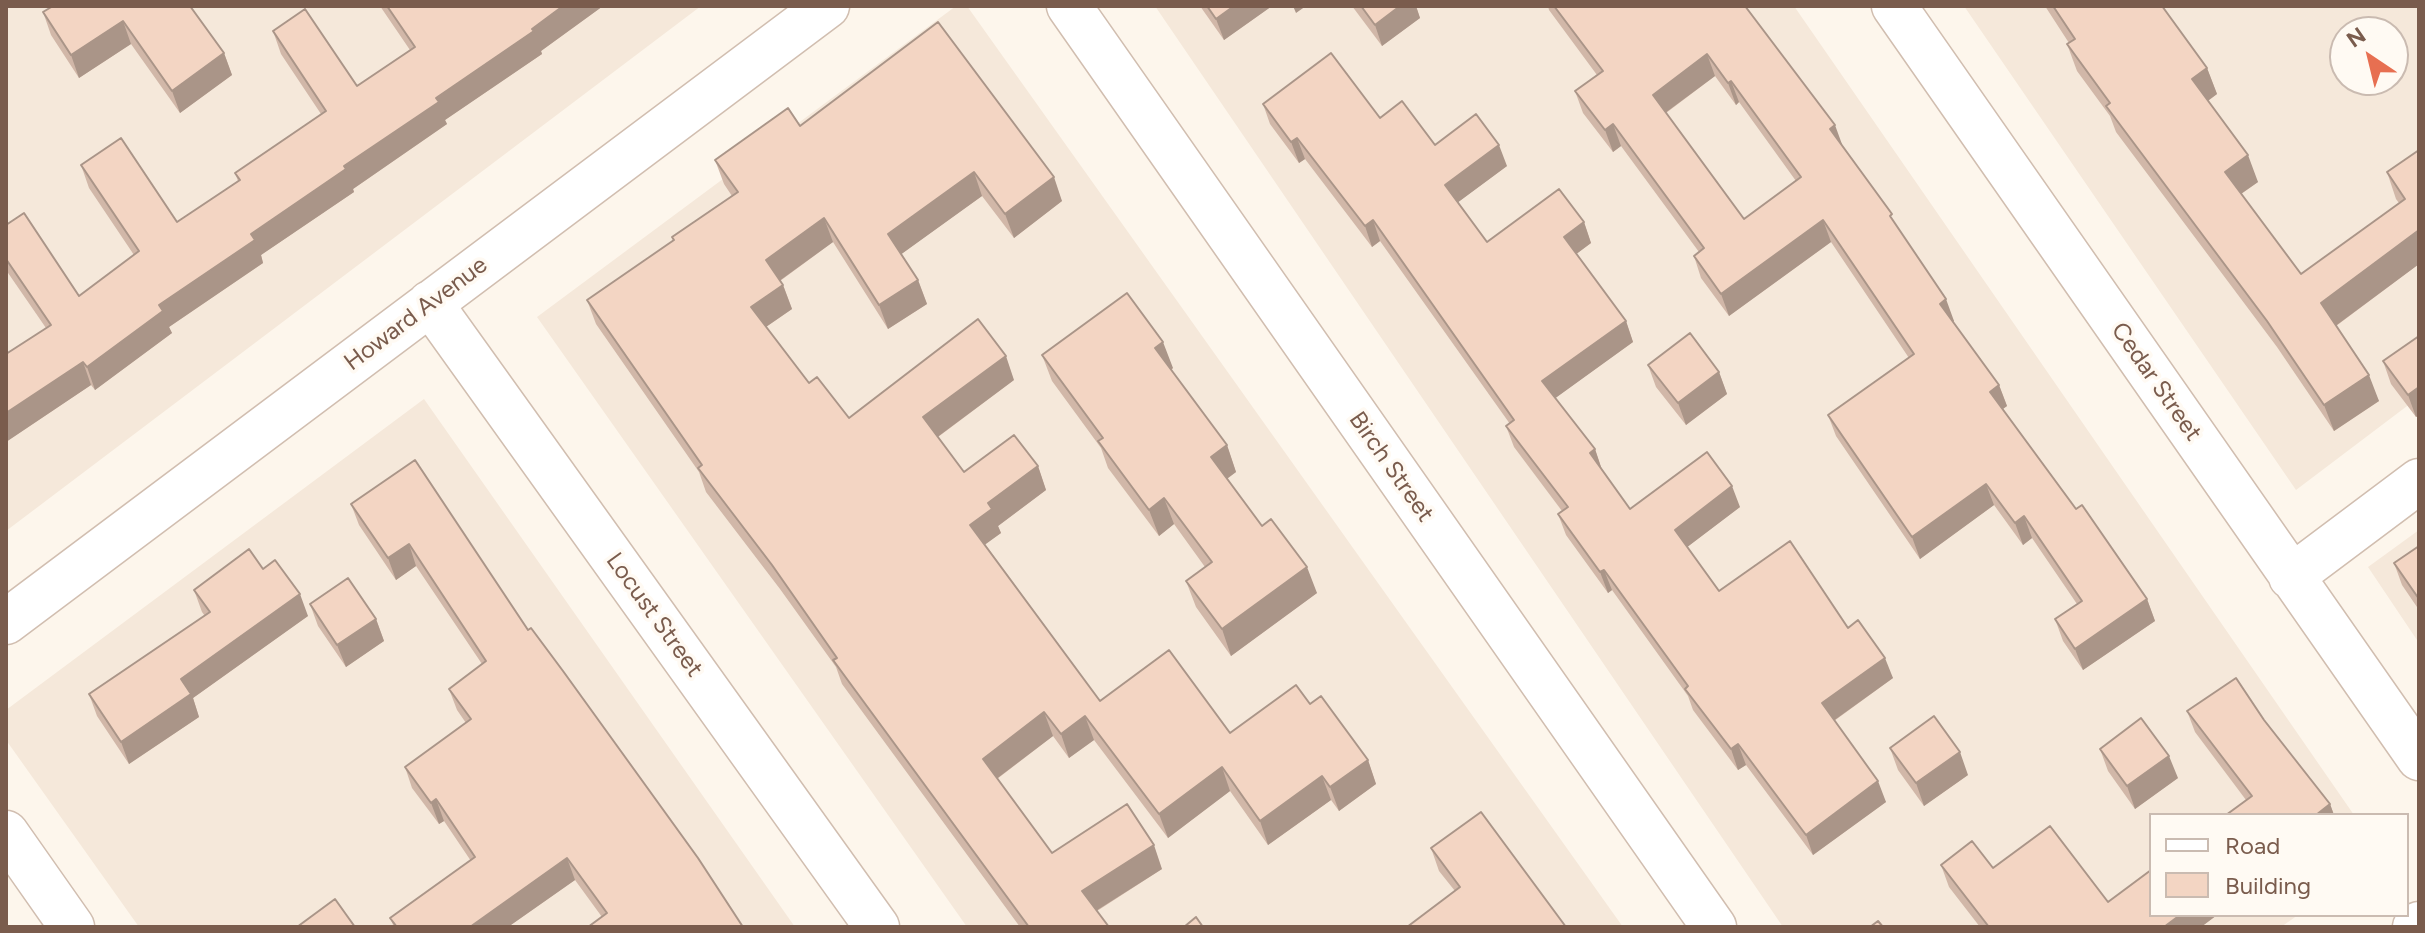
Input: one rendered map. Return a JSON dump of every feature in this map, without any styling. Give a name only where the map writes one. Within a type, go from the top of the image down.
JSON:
[{"type":"street","name":"Howard Avenue","points":[[6,622],[827,6]]},
{"type":"street","name":"Birch Street","points":[[1069,6],[1714,927]]},
{"type":"street","name":"Cedar Street","points":[[1894,6],[2419,758]]},
{"type":"street","name":"Locust Street","points":[[430,303],[877,927]]},
{"type":"street","points":[[2291,577],[2419,481]]},
{"type":"street","points":[[6,833],[72,927]]},
{"type":"shaded area","points":[[6,6],[701,6],[6,531]]},
{"type":"shaded area","points":[[956,6],[967,6],[1623,927],[967,927],[537,317]]},
{"type":"shaded area","points":[[1155,6],[1794,6],[2353,813],[2149,813],[2149,917],[2295,917],[2281,927],[1783,927]]},
{"type":"shaded area","points":[[1964,6],[2419,6],[2419,397],[2296,490]]},
{"type":"shaded area","points":[[424,399],[795,927],[139,927],[6,740],[6,710]]},
{"type":"shaded area","points":[[2419,530],[2419,643],[2368,567]]},
{"type":"building","points":[[53,6],[190,6],[224,53],[172,91],[123,21],[71,55],[43,12]]},
{"type":"building","points":[[387,6],[563,6],[532,29],[534,31],[436,98],[439,102],[251,234],[255,240],[159,305],[163,311],[87,367],[83,362],[6,413],[6,354],[51,325],[6,259],[6,225],[24,213],[79,296],[139,251],[81,165],[121,138],[177,222],[240,180],[235,173],[326,111],[273,31],[305,9],[357,86],[415,47]]},
{"type":"building","points":[[1207,6],[1234,6],[1216,19]]},
{"type":"building","points":[[1361,6],[1400,6],[1375,25]]},
{"type":"building","points":[[1554,6],[1745,6],[1835,125],[1830,129],[1892,214],[1890,216],[1946,299],[1940,304],[1999,385],[1990,392],[2076,509],[2082,505],[2147,599],[2075,649],[2055,619],[2082,601],[2024,516],[2015,523],[1986,484],[1912,537],[1828,415],[1914,354],[1823,220],[1721,294],[1694,256],[1704,248],[1613,124],[1605,130],[1575,91],[1603,71]],"holes":[[[1707,54],[1728,83],[1731,81],[1801,177],[1744,219],[1653,95]]]},
{"type":"building","points":[[2053,6],[2162,6],[2207,68],[2192,79],[2248,155],[2225,172],[2301,274],[2405,199],[2387,172],[2419,150],[2419,230],[2321,303],[2369,375],[2324,405],[2267,321],[2106,106],[2110,103],[2067,44],[2075,39]]},
{"type":"building","points":[[938,22],[1054,177],[1005,214],[974,172],[888,234],[918,280],[879,305],[824,218],[766,260],[783,285],[751,307],[809,383],[817,377],[849,418],[978,319],[1006,356],[923,417],[964,472],[1014,435],[1038,466],[988,503],[992,509],[970,525],[1100,701],[1169,650],[1230,733],[1296,685],[1310,704],[1321,696],[1368,760],[1330,787],[1322,776],[1260,821],[1222,767],[1159,814],[1085,716],[1061,734],[1044,712],[983,759],[1052,853],[1127,804],[1154,845],[1082,891],[1109,927],[1029,927],[833,660],[837,658],[772,565],[698,468],[702,465],[587,300],[738,192],[715,160],[788,108],[800,126]]},
{"type":"building","points":[[1331,53],[1380,118],[1402,101],[1435,145],[1476,114],[1499,145],[1445,185],[1487,242],[1559,189],[1584,222],[1564,237],[1626,321],[1542,381],[1595,449],[1590,453],[1630,509],[1707,452],[1732,486],[1675,530],[1719,591],[1790,541],[1848,628],[1858,620],[1885,658],[1822,703],[1878,781],[1806,835],[1738,744],[1731,749],[1685,689],[1688,686],[1604,570],[1600,572],[1558,514],[1568,507],[1506,426],[1514,420],[1373,220],[1365,226],[1297,138],[1291,142],[1263,104]]},
{"type":"building","points":[[1127,293],[1163,342],[1155,348],[1227,445],[1211,457],[1262,526],[1271,519],[1307,567],[1222,629],[1186,581],[1212,562],[1164,498],[1149,510],[1098,441],[1103,438],[1042,355]]},
{"type":"building","points":[[1690,333],[1719,372],[1678,403],[1648,365]]},
{"type":"building","points":[[2419,336],[2419,387],[2408,395],[2383,361]]},
{"type":"building","points":[[415,460],[528,630],[531,628],[563,671],[698,858],[743,927],[588,927],[607,913],[567,858],[470,927],[397,927],[390,918],[475,857],[436,799],[431,803],[405,767],[471,719],[449,689],[486,661],[409,544],[388,558],[351,504]]},
{"type":"building","points":[[2419,546],[2419,599],[2394,563]]},
{"type":"building","points":[[249,549],[263,569],[275,560],[300,594],[181,679],[191,694],[121,742],[89,694],[210,612],[194,590]]},
{"type":"building","points":[[348,578],[376,619],[337,645],[310,604]]},
{"type":"building","points":[[2236,678],[2264,720],[2330,804],[2319,813],[2229,813],[2252,796],[2187,711]]},
{"type":"building","points":[[1934,716],[1960,752],[1916,783],[1890,748]]},
{"type":"building","points":[[2141,718],[2169,756],[2127,786],[2100,749]]},
{"type":"building","points":[[1481,812],[1566,927],[1407,927],[1460,887],[1431,848]]},
{"type":"building","points":[[2050,826],[2108,902],[2149,871],[2149,917],[2177,917],[2164,927],[1989,927],[1941,865],[1972,841],[1993,868]]},
{"type":"building","points":[[335,899],[355,927],[297,927]]},
{"type":"building","points":[[1196,917],[1203,927],[1184,927]]}]
